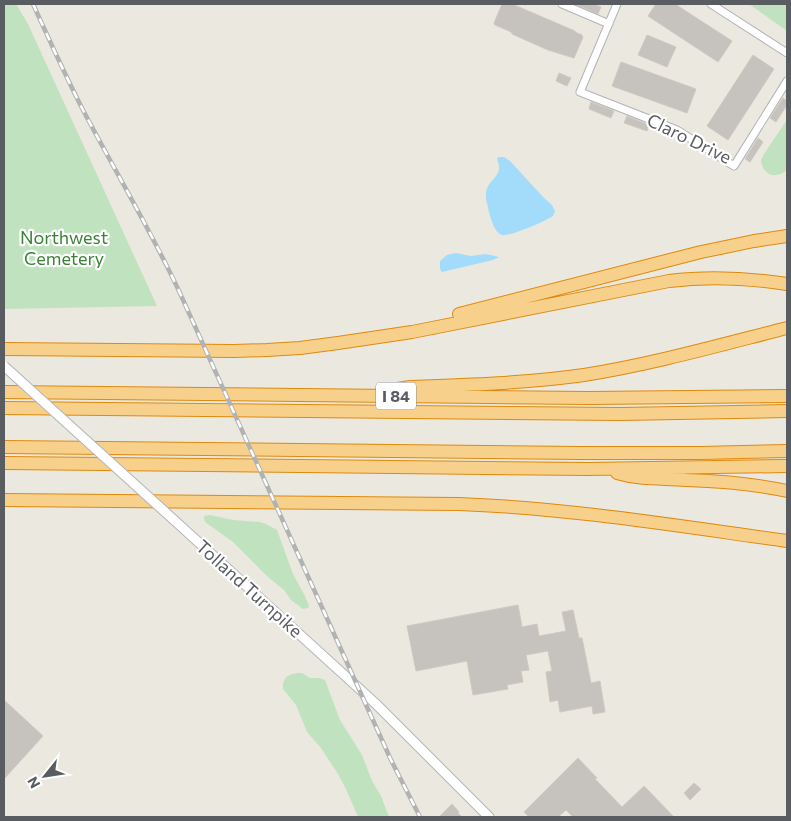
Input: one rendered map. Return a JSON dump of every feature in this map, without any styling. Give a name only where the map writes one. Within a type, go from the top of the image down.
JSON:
[{"type":"highway","points":[[379,336],[701,252],[787,236]]},
{"type":"highway","points":[[4,349],[250,351],[318,346],[412,332],[669,281],[738,279],[787,284]]},
{"type":"highway","points":[[369,396],[410,387],[513,382],[586,374],[690,354],[787,328]]},
{"type":"highway","name":"I 84","points":[[4,392],[589,398],[787,396]]},
{"type":"highway","points":[[4,408],[582,414],[787,411]]},
{"type":"highway","points":[[4,447],[609,453],[787,451]]},
{"type":"highway","points":[[4,463],[606,469],[787,466]]},
{"type":"highway","points":[[606,469],[638,478],[725,482],[787,491]]},
{"type":"highway","points":[[4,500],[459,504],[518,507],[577,512],[787,541]]},
{"type":"main road","name":"Tolland Turnpike","points":[[4,366],[375,702],[489,817]]},
{"type":"street","points":[[562,4],[609,24],[617,4]]},
{"type":"street","points":[[711,4],[787,54]]},
{"type":"street","name":"Claro Drive","points":[[609,24],[580,92],[677,130],[734,166],[787,81]]},
{"type":"green space","name":"Northwest Cemetery","points":[[4,4],[16,4],[28,24],[157,306],[4,309]]},
{"type":"green space","points":[[749,4],[787,4],[787,31]]},
{"type":"green space","points":[[787,120],[787,170],[778,175],[771,175],[764,170],[761,160]]},
{"type":"green space","points":[[210,515],[233,520],[260,522],[277,530],[293,574],[309,606],[308,608],[303,609],[291,600],[284,590],[233,542],[205,522],[204,516]]},
{"type":"green space","points":[[302,673],[310,678],[325,680],[340,720],[362,755],[389,817],[358,817],[338,774],[321,748],[307,732],[296,705],[283,689],[286,677]]},
{"type":"water","points":[[498,157],[504,157],[510,161],[552,205],[555,211],[553,216],[512,234],[502,235],[497,231],[493,225],[486,195],[487,188],[498,174]]},
{"type":"water","points":[[456,253],[471,256],[486,254],[499,257],[442,272],[440,261],[447,255]]},
{"type":"building","points":[[502,4],[512,4],[582,35],[583,37],[574,58],[548,50],[495,25],[494,23]]},
{"type":"building","points":[[575,4],[593,4],[601,7],[598,14]]},
{"type":"building","points":[[656,4],[675,4],[732,41],[718,62],[648,16]]},
{"type":"building","points":[[647,35],[676,47],[667,67],[638,55]]},
{"type":"building","points":[[753,55],[774,69],[728,140],[707,126]]},
{"type":"building","points":[[621,62],[696,89],[687,113],[612,86]]},
{"type":"building","points":[[559,73],[571,78],[567,86],[556,81]]},
{"type":"building","points":[[783,98],[787,101],[787,105],[776,122],[770,118]]},
{"type":"building","points":[[591,102],[614,111],[611,118],[589,109]]},
{"type":"building","points":[[627,116],[649,125],[647,131],[624,123]]},
{"type":"building","points":[[758,138],[763,142],[750,162],[745,159]]},
{"type":"building","points":[[518,605],[522,627],[537,624],[539,636],[566,631],[562,612],[573,610],[579,638],[582,638],[591,683],[600,681],[605,712],[593,714],[592,706],[560,712],[558,700],[550,702],[546,672],[552,671],[548,651],[526,655],[529,670],[521,671],[523,682],[507,685],[508,689],[473,695],[467,661],[416,671],[407,626]]},
{"type":"building","points":[[4,700],[43,736],[4,779]]},
{"type":"building","points":[[578,758],[622,807],[644,786],[674,817],[573,817],[566,810],[558,817],[529,817],[524,812]]},
{"type":"building","points":[[694,783],[701,789],[690,800],[684,793]]},
{"type":"building","points":[[452,804],[462,817],[439,817]]},
{"type":"railway","points":[[33,4],[83,110],[179,291],[391,760],[420,817]]}]
